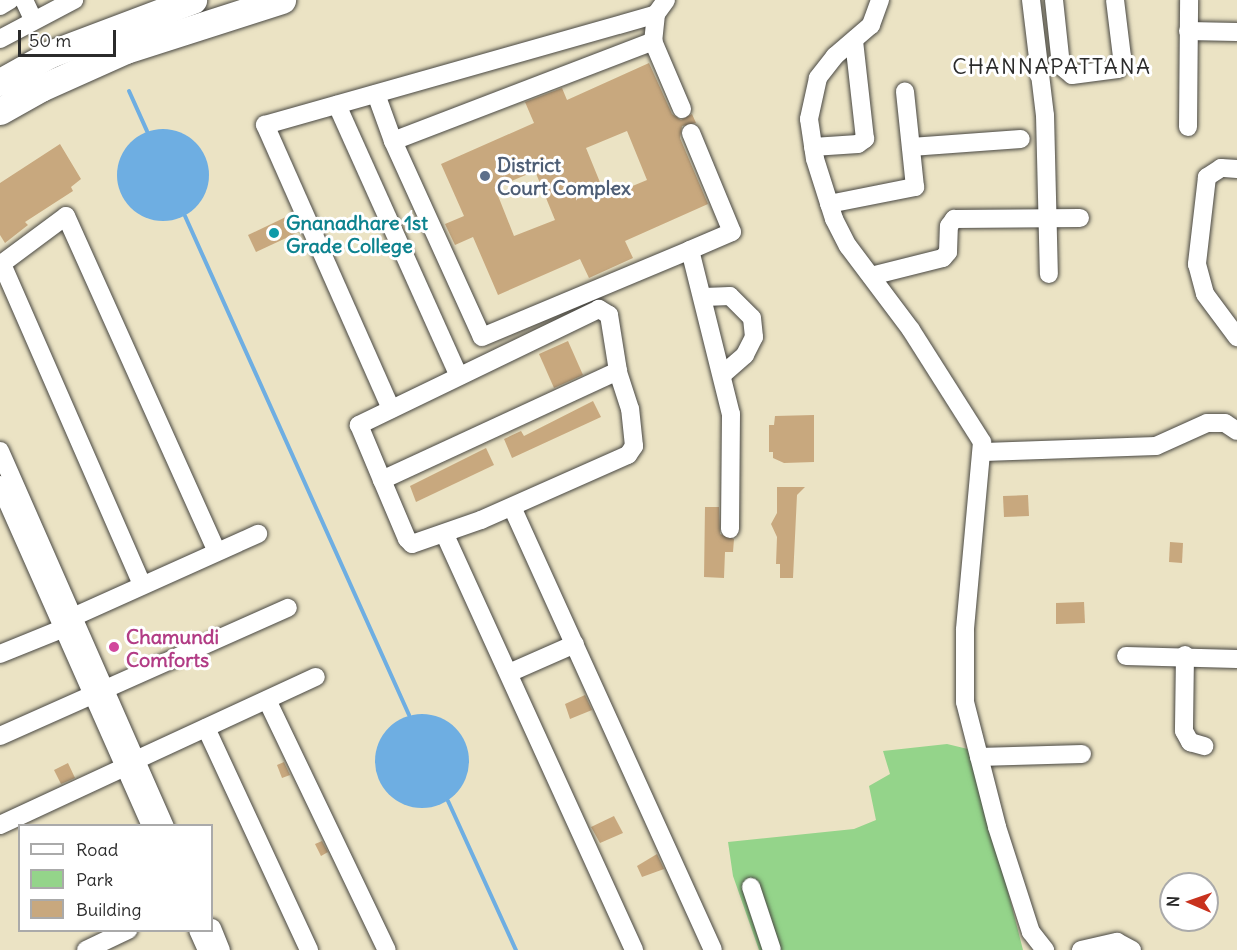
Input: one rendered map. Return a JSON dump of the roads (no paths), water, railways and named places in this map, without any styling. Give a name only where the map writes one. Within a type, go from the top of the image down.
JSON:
[{"type":"highway","points":[[0,82],[50,54],[193,0]]},
{"type":"highway","points":[[0,111],[41,87],[126,50],[282,0]]},
{"type":"street","points":[[0,6],[10,0]]},
{"type":"street","points":[[24,0],[33,19]]},
{"type":"street","points":[[0,39],[33,19],[74,0]]},
{"type":"street","points":[[880,0],[871,25],[818,78],[809,119],[813,147],[830,204],[848,246],[871,276],[977,433],[984,452],[965,630],[964,688],[979,757],[1031,932],[1045,950]]},
{"type":"street","points":[[1031,0],[1045,115],[1048,274]]},
{"type":"street","points":[[1054,0],[1061,66],[1072,75],[1118,69],[1122,57],[1115,0]]},
{"type":"street","points":[[1188,127],[1189,0]]},
{"type":"street","points":[[661,7],[653,41],[682,110]]},
{"type":"street","points":[[391,409],[265,125],[376,94],[661,7]]},
{"type":"street","points":[[1188,31],[1237,32]]},
{"type":"street","points":[[393,141],[653,41]]},
{"type":"street","points":[[813,147],[858,144],[865,139],[854,41]]},
{"type":"street","points":[[830,204],[915,187],[905,92]]},
{"type":"street","points":[[376,94],[393,141],[482,337],[732,232],[691,133]]},
{"type":"street","points":[[337,105],[459,376]]},
{"type":"street","points":[[911,147],[1022,139]]},
{"type":"street","points":[[1237,169],[1221,168],[1207,177],[1197,264],[1204,294],[1237,337]]},
{"type":"street","points":[[142,584],[1,265],[66,216],[217,552]]},
{"type":"street","points":[[871,276],[943,258],[948,252],[949,226],[954,219],[1080,218]]},
{"type":"street","points":[[690,250],[724,373],[731,414],[730,529]]},
{"type":"street","points":[[704,297],[730,296],[752,318],[754,336],[745,355],[724,373]]},
{"type":"street","points":[[598,309],[609,315],[618,371],[630,409],[634,446],[628,455],[512,507],[445,535],[412,544],[359,425],[459,376],[598,309]]},
{"type":"street","points":[[382,480],[618,371]]},
{"type":"street","points":[[984,452],[1156,446],[1207,423],[1225,423],[1237,431]]},
{"type":"street","points":[[0,451],[68,622],[131,764],[164,824]]},
{"type":"street","points":[[0,484],[68,622]]},
{"type":"street","points":[[512,507],[713,950]]},
{"type":"street","points":[[0,654],[142,584],[258,534]]},
{"type":"street","points":[[445,535],[634,950]]},
{"type":"street","points":[[0,736],[288,608]]},
{"type":"street","points":[[509,673],[575,644]]},
{"type":"street","points":[[1185,655],[1184,731],[1190,742],[1204,746]]},
{"type":"street","points":[[1126,657],[1185,655],[1237,659]]},
{"type":"street","points":[[0,825],[316,677]]},
{"type":"street","points":[[267,700],[387,950]]},
{"type":"street","points":[[206,728],[309,950]]},
{"type":"street","points":[[979,757],[1082,754]]},
{"type":"street","points":[[131,764],[151,824]]},
{"type":"street","points":[[751,887],[771,950]]},
{"type":"street","points":[[213,930],[221,950]]},
{"type":"street","points":[[86,950],[125,932]]},
{"type":"street","points":[[199,932],[207,950]]},
{"type":"street","points":[[1081,950],[1117,942],[1132,950]]},
{"type":"water","points":[[163,129],[181,132],[196,142],[206,157],[209,175],[206,193],[196,208],[181,218],[163,221],[145,218],[130,208],[120,193],[117,175],[120,157],[130,142],[145,132]]},
{"type":"water","points":[[422,714],[440,718],[455,728],[465,743],[469,761],[465,779],[455,794],[440,804],[422,808],[404,804],[389,794],[379,779],[375,761],[379,743],[389,728],[404,718]]},
{"type":"waterway","points":[[129,91],[147,131]]},
{"type":"waterway","points":[[185,216],[409,715]]},
{"type":"waterway","points":[[448,801],[516,950]]},
{"type":"place","name":"District Court Complex","points":[[485,176]]},
{"type":"place","name":"Gnanadhare 1st Grade College","points":[[274,233]]},
{"type":"place","name":"Chamundi Comforts","points":[[114,647]]},
{"type":"district","name":"CHANNAPATTANA","points":[[1052,67]]}]
